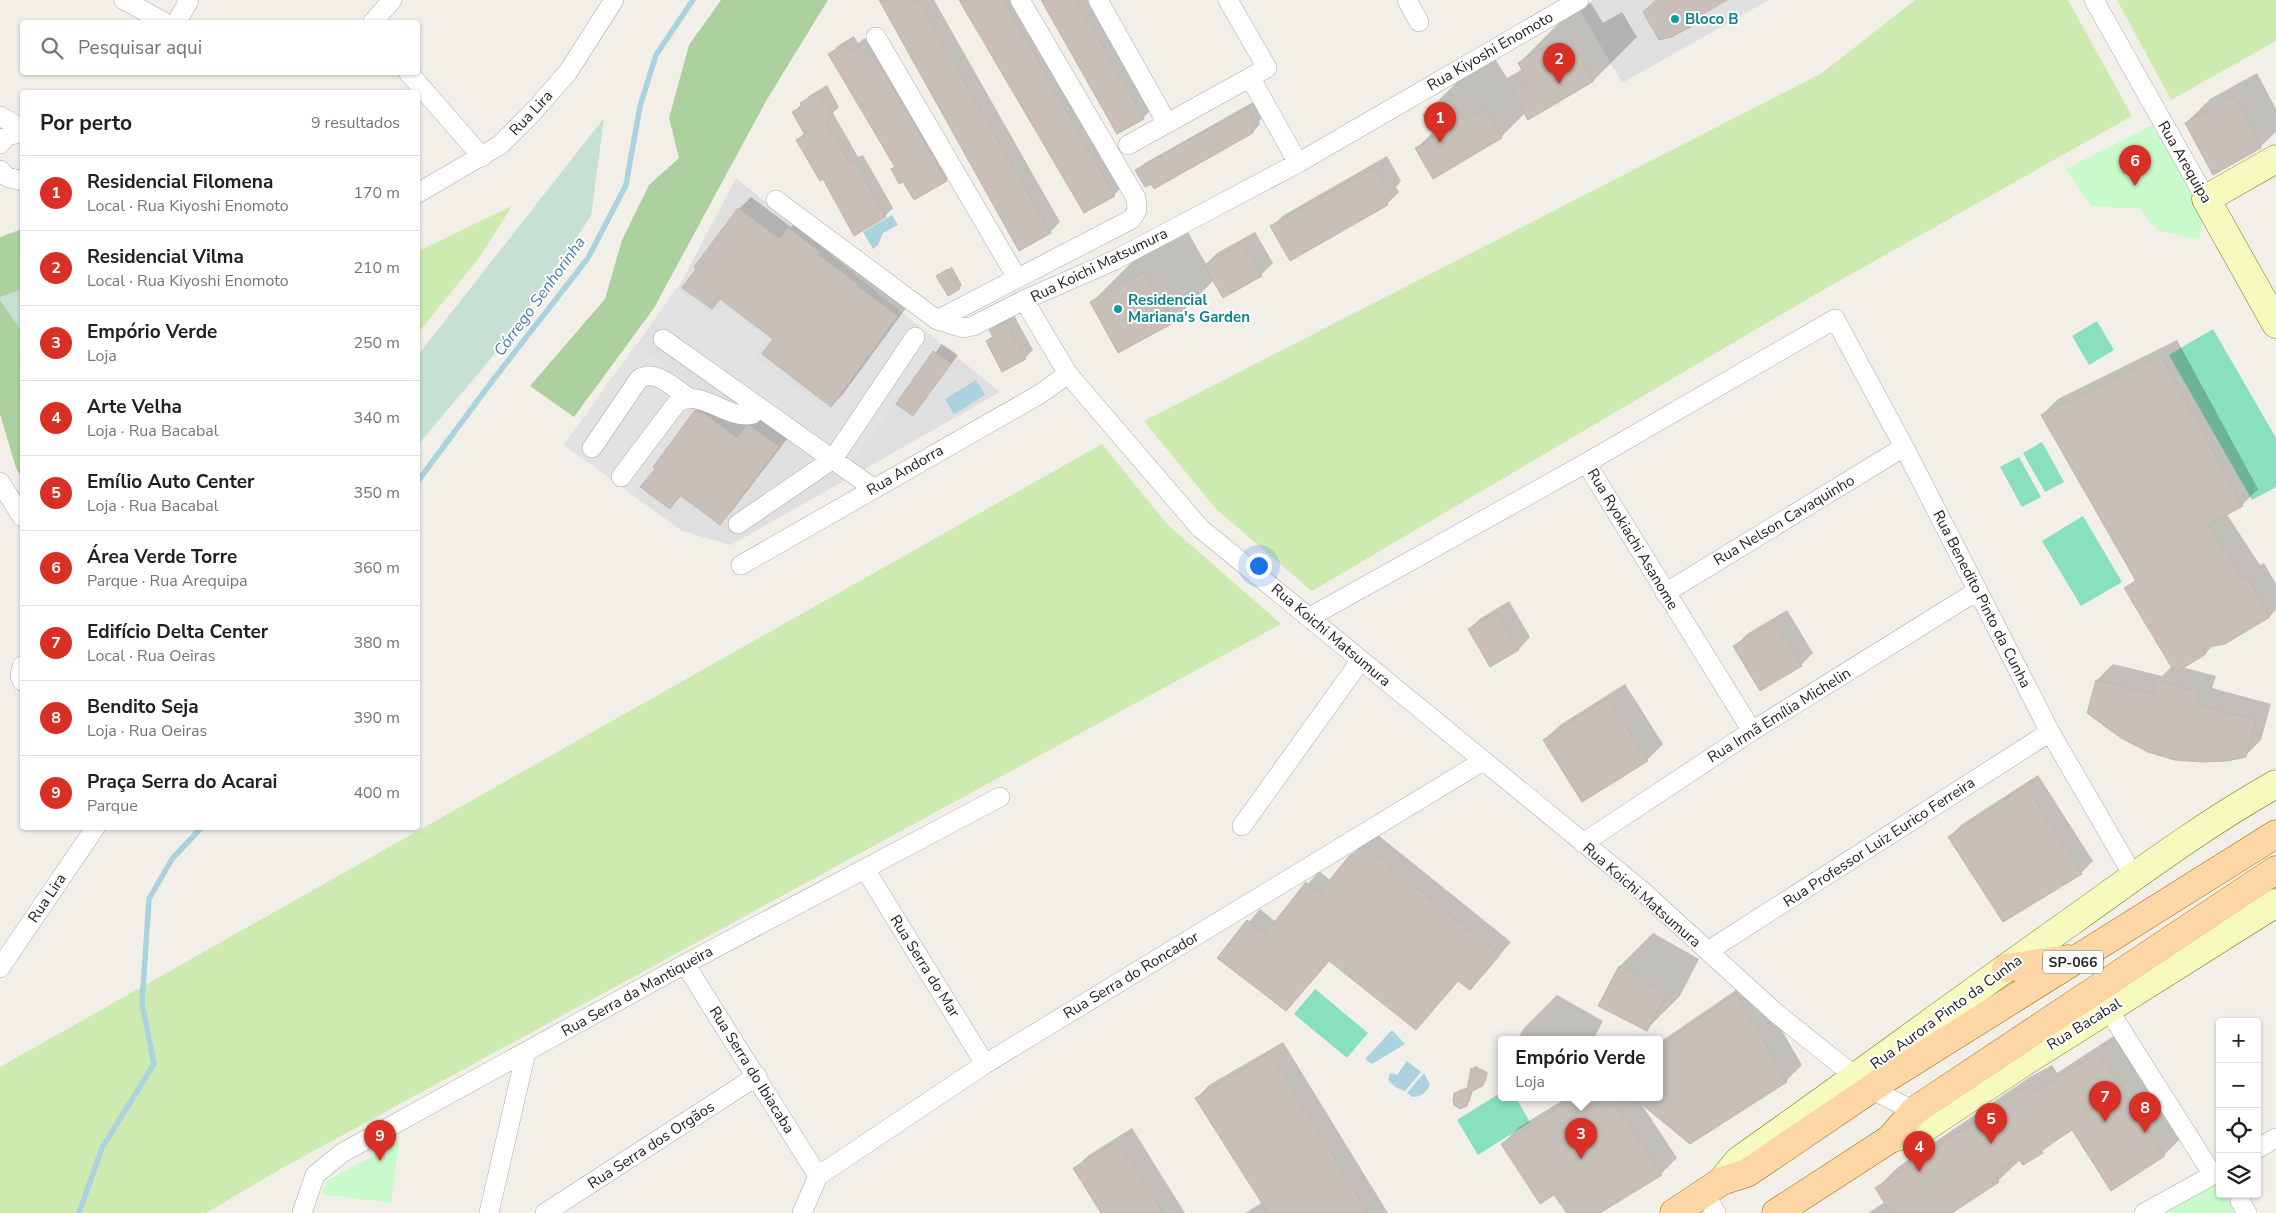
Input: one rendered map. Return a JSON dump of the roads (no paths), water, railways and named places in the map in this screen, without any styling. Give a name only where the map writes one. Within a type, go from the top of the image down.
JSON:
[{"type":"main road","name":"SP-066","points":[[1674,1213],[1714,1196],[1747,1173],[1858,1079],[2080,958],[2276,834]]},
{"type":"main road","name":"SP-066","points":[[1776,1213],[1920,1119],[2276,870]]},
{"type":"main road","points":[[2006,968],[2080,958]]},
{"type":"street","points":[[124,0],[160,20]]},
{"type":"street","points":[[178,20],[189,0]]},
{"type":"street","points":[[375,20],[392,0]]},
{"type":"street","name":"Rua Lira","points":[[420,192],[500,145],[568,72],[614,0]]},
{"type":"street","points":[[937,320],[1132,219],[1137,210],[1136,198],[1020,0]]},
{"type":"street","points":[[1098,0],[1167,123]]},
{"type":"street","points":[[1128,145],[1267,68],[1228,0]]},
{"type":"street","points":[[1406,0],[1419,22]]},
{"type":"street","name":"Rua Kiyoshi Enomoto","points":[[1298,163],[1579,0]]},
{"type":"street","name":"Rua Arequipa","points":[[2094,0],[2276,324]]},
{"type":"street","points":[[876,37],[1017,278]]},
{"type":"street","points":[[411,75],[482,157]]},
{"type":"street","points":[[1250,77],[1298,163]]},
{"type":"street","points":[[0,116],[20,130]]},
{"type":"street","points":[[0,142],[7,136],[20,132]]},
{"type":"street","points":[[2206,199],[2276,159]]},
{"type":"street","name":"Rua Koichi Matsumura","points":[[1298,163],[1116,260],[1024,300],[1068,374],[1200,528],[1640,889],[1777,1014],[1858,1079],[1920,1119]]},
{"type":"street","points":[[776,200],[937,320],[964,328],[973,326],[1024,300]]},
{"type":"street","name":"Rua Benedito Pinto da Cunha","points":[[1835,319],[1904,447],[2050,732],[2134,877]]},
{"type":"street","name":"Rua Ryokiachi Asanome","points":[[1752,731],[1665,593],[1586,462],[1835,319]]},
{"type":"street","points":[[738,524],[833,459],[915,337]]},
{"type":"street","points":[[663,340],[873,488]]},
{"type":"street","name":"Rua Andorra","points":[[741,565],[1040,394],[1068,374]]},
{"type":"street","points":[[592,448],[639,378],[645,375],[656,376],[688,397],[739,414],[753,414],[758,406]]},
{"type":"street","points":[[621,477],[676,404],[688,397]]},
{"type":"street","name":"Rua Nelson Cavaquinho","points":[[1665,593],[1904,447]]},
{"type":"street","points":[[1310,618],[1586,462]]},
{"type":"street","points":[[0,482],[20,514]]},
{"type":"street","name":"Rua Irmã Emília Michelin","points":[[1583,843],[1752,731],[1978,591]]},
{"type":"street","points":[[1242,826],[1361,660]]},
{"type":"street","name":"Rua Professor Luiz Eurico Ferreira","points":[[1708,951],[2050,732]]},
{"type":"street","name":"Rua Serra do Roncador","points":[[818,1176],[986,1064],[1483,761]]},
{"type":"street","name":"Rua Aurora Pinto da Cunha","points":[[1858,1079],[2006,968],[2134,877],[2247,800],[2276,784]]},
{"type":"street","name":"Rua Serra da Mantiqueira","points":[[302,1213],[315,1175],[342,1153],[685,964],[1000,797]]},
{"type":"street","name":"Rua Lira","points":[[0,968],[94,830]]},
{"type":"street","name":"Rua Serra do Mar","points":[[865,869],[986,1064]]},
{"type":"street","name":"Rua Bacabal","points":[[1920,1119],[2108,1009],[2276,903]]},
{"type":"street","name":"Rua Serra do Ibiacaba","points":[[685,964],[818,1176]]},
{"type":"street","points":[[2108,1009],[2216,1173],[2148,1211]]},
{"type":"street","points":[[489,1213],[526,1052]]},
{"type":"street","name":"Rua Serra dos Orgãos","points":[[544,1213],[757,1076]]},
{"type":"street","points":[[2261,1147],[2276,1138]]},
{"type":"street","points":[[802,1213],[818,1176]]},
{"type":"street","points":[[2240,1198],[2240,1202],[2247,1213]]},
{"type":"water","points":[[892,215],[898,225],[883,233],[878,245],[873,249],[863,232]]},
{"type":"water","points":[[976,380],[985,395],[954,414],[945,399]]},
{"type":"water","points":[[1392,1030],[1405,1044],[1372,1064],[1365,1059]]},
{"type":"water","points":[[1407,1061],[1421,1072],[1405,1091],[1395,1087],[1388,1080],[1390,1073],[1397,1075]]},
{"type":"water","points":[[1424,1073],[1430,1085],[1423,1094],[1412,1097],[1407,1093]]},
{"type":"waterway","name":"Córrego Senhorinha","points":[[420,478],[493,380],[588,258],[626,185],[640,106],[656,55],[693,0]]},
{"type":"waterway","name":"Córrego Senhorinha","points":[[79,1213],[102,1148],[154,1064],[142,1003],[149,899],[172,859],[199,830]]},
{"type":"place","name":"Bloco B","points":[[1675,19]]},
{"type":"place","name":"Residencial Vilma","points":[[1559,84]]},
{"type":"place","name":"Residencial Filomena","points":[[1440,143]]},
{"type":"place","name":"Área Verde Torre","points":[[2135,186]]},
{"type":"place","name":"Residencial Mariana's Garden","points":[[1118,309]]},
{"type":"place","name":"Edifício Delta Center","points":[[2105,1122]]},
{"type":"place","name":"Bendito Seja","points":[[2145,1133]]},
{"type":"place","name":"Emílio Auto Center","points":[[1991,1144]]},
{"type":"place","name":"Empório Verde","points":[[1581,1159]]},
{"type":"place","name":"Praça Serra do Acarai","points":[[380,1161]]},
{"type":"place","name":"Arte Velha","points":[[1919,1172]]}]
